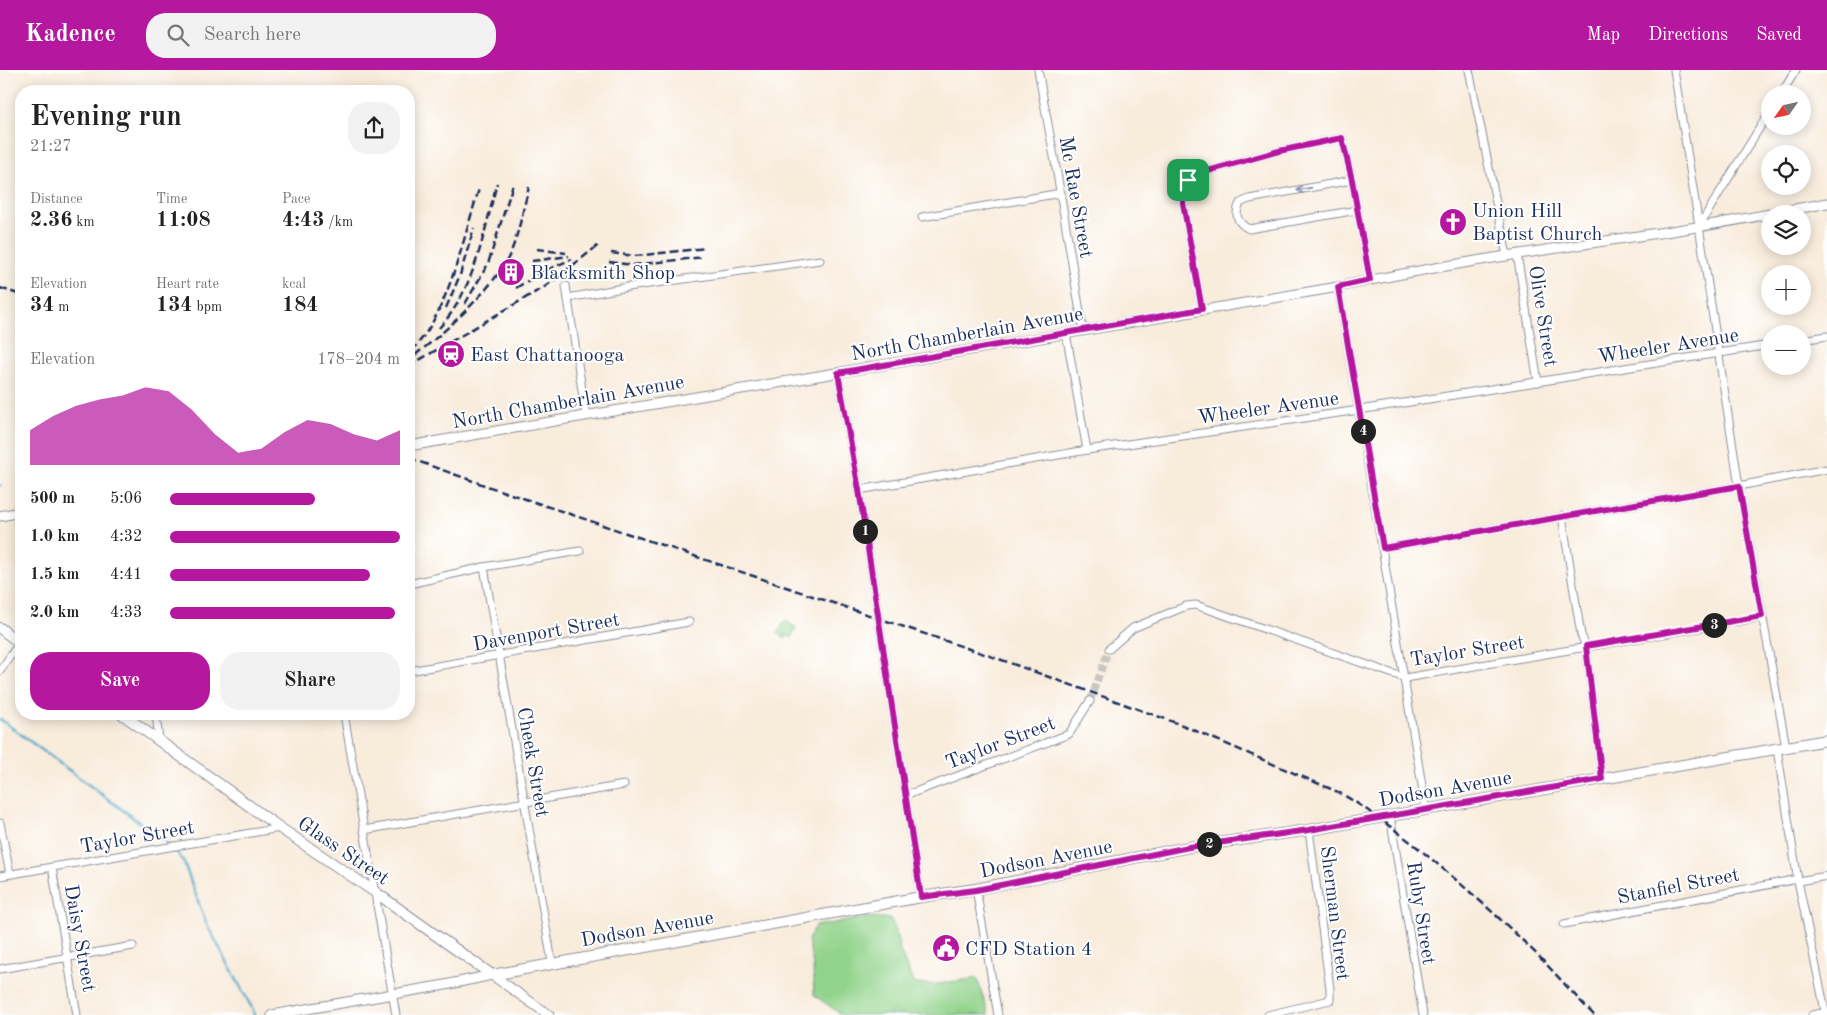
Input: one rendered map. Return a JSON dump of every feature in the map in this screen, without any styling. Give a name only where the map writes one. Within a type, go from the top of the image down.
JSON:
[{"type":"main road","points":[[0,628],[15,639]]},
{"type":"main road","name":"Glass Street","points":[[131,720],[280,828],[375,892],[492,975]]},
{"type":"main road","name":"Dodson Avenue","points":[[492,975],[552,962],[921,897],[976,890],[1189,847],[1309,830],[1827,740]]},
{"type":"street","name":"Mc Rae Street","points":[[1038,70],[1061,193],[1083,330]]},
{"type":"street","name":"Olive Street","points":[[1469,70],[1507,256]]},
{"type":"street","points":[[1674,70],[1720,353],[1739,486],[1762,616],[1798,880],[1826,1013],[1812,1015]]},
{"type":"street","points":[[1787,85],[1796,70]]},
{"type":"street","points":[[1700,226],[1761,126]]},
{"type":"street","points":[[1202,309],[1183,203],[1183,189],[1188,180],[1197,174],[1279,151],[1342,138],[1352,180],[1370,280]]},
{"type":"street","points":[[1352,180],[1249,199],[1240,203],[1236,210],[1237,219],[1241,225],[1249,229],[1357,210]]},
{"type":"street","points":[[922,217],[1061,193]]},
{"type":"street","name":"North Chamberlain Avenue","points":[[415,445],[1338,287],[1517,254],[1700,226],[1827,203]]},
{"type":"street","name":"Olive Street","points":[[1517,254],[1538,382]]},
{"type":"street","points":[[568,298],[628,287],[820,260]]},
{"type":"street","points":[[566,286],[586,416]]},
{"type":"street","points":[[1338,287],[1426,809]]},
{"type":"street","points":[[1066,333],[1087,450]]},
{"type":"street","points":[[1811,339],[1827,336]]},
{"type":"street","name":"Wheeler Avenue","points":[[859,490],[1087,450],[1359,410],[1761,346]]},
{"type":"street","points":[[838,373],[859,490],[907,794],[921,897]]},
{"type":"street","points":[[1383,548],[1827,469]]},
{"type":"street","points":[[0,516],[15,513]]},
{"type":"street","points":[[1562,516],[1581,635],[1586,646],[1602,779]]},
{"type":"street","points":[[415,583],[484,567],[580,551]]},
{"type":"street","name":"Cheek Street","points":[[484,567],[552,962]]},
{"type":"street","name":"Taylor Street","points":[[1109,650],[1133,628],[1186,606],[1196,605],[1405,678],[1762,616]]},
{"type":"street","name":"Davenport Street","points":[[415,670],[689,622]]},
{"type":"street","points":[[0,671],[15,650]]},
{"type":"street","name":"Taylor Street","points":[[907,794],[1069,734],[1090,701]]},
{"type":"street","points":[[157,720],[159,740]]},
{"type":"street","points":[[345,720],[396,1015]]},
{"type":"street","points":[[364,830],[624,785]]},
{"type":"street","name":"Ruby Street","points":[[1390,816],[1423,1015]]},
{"type":"street","points":[[0,823],[10,874]]},
{"type":"street","name":"Taylor Street","points":[[0,876],[280,828]]},
{"type":"street","name":"Sherman Street","points":[[1288,1013],[1330,1000],[1309,830]]},
{"type":"street","name":"Daisy Street","points":[[52,867],[78,1015]]},
{"type":"street","name":"Stanfiel Street","points":[[1564,924],[1827,876]]},
{"type":"street","points":[[976,890],[998,1015]]},
{"type":"street","points":[[0,969],[133,946]]},
{"type":"street","name":"Dodson Avenue","points":[[272,1015],[492,975]]},
{"type":"street","name":"Glass Street","points":[[492,975],[548,1015]]},
{"type":"street","points":[[1268,1015],[1288,1013]]},
{"type":"green space","points":[[785,620],[796,628],[791,638],[787,635],[786,639],[778,633]]},
{"type":"green space","points":[[873,917],[891,919],[896,931],[900,951],[914,984],[938,984],[977,978],[989,1015],[842,1015],[814,995],[813,965],[808,940],[815,926]]},
{"type":"waterway","points":[[0,719],[170,845]]},
{"type":"waterway","points":[[173,849],[183,860],[206,923],[254,1015]]},
{"type":"tunnel","points":[[1090,701],[1109,649]]},
{"type":"railway","points":[[439,328],[451,313],[470,278],[477,259],[497,183]]},
{"type":"railway","points":[[465,304],[488,264],[513,184]]},
{"type":"railway","points":[[415,355],[468,309],[503,267],[516,238],[529,187]]},
{"type":"railway","points":[[415,346],[435,318],[445,297],[479,189]]},
{"type":"railway","points":[[446,308],[460,275],[474,228]]},
{"type":"railway","points":[[415,362],[546,286],[600,244]]},
{"type":"railway","points":[[611,253],[635,256],[706,248]]},
{"type":"railway","points":[[537,249],[566,253]]},
{"type":"railway","points":[[532,261],[569,256]]},
{"type":"railway","points":[[609,262],[633,265],[704,257]]},
{"type":"railway","points":[[516,288],[542,272],[572,259]]},
{"type":"railway","points":[[0,288],[15,293]]},
{"type":"railway","points":[[415,460],[999,659],[1182,725],[1338,792],[1398,832],[1469,891],[1530,947],[1594,1015]]},
{"type":"place","name":"Union Hill Baptist Church","points":[[1453,222]]},
{"type":"place","name":"Blacksmith Shop","points":[[511,272]]},
{"type":"place","name":"East Chattanooga","points":[[451,354]]},
{"type":"place","name":"CFD Station 4","points":[[946,948]]},
{"type":"route","points":[[1342,138],[1352,180],[1370,280],[1338,287],[1383,548],[1739,486],[1762,616],[1586,646],[1602,779],[1309,830],[1189,847],[976,890],[921,897],[907,794],[859,490],[838,373],[1202,309],[1183,203],[1183,189],[1188,180],[1197,174],[1279,151],[1342,138]]}]
